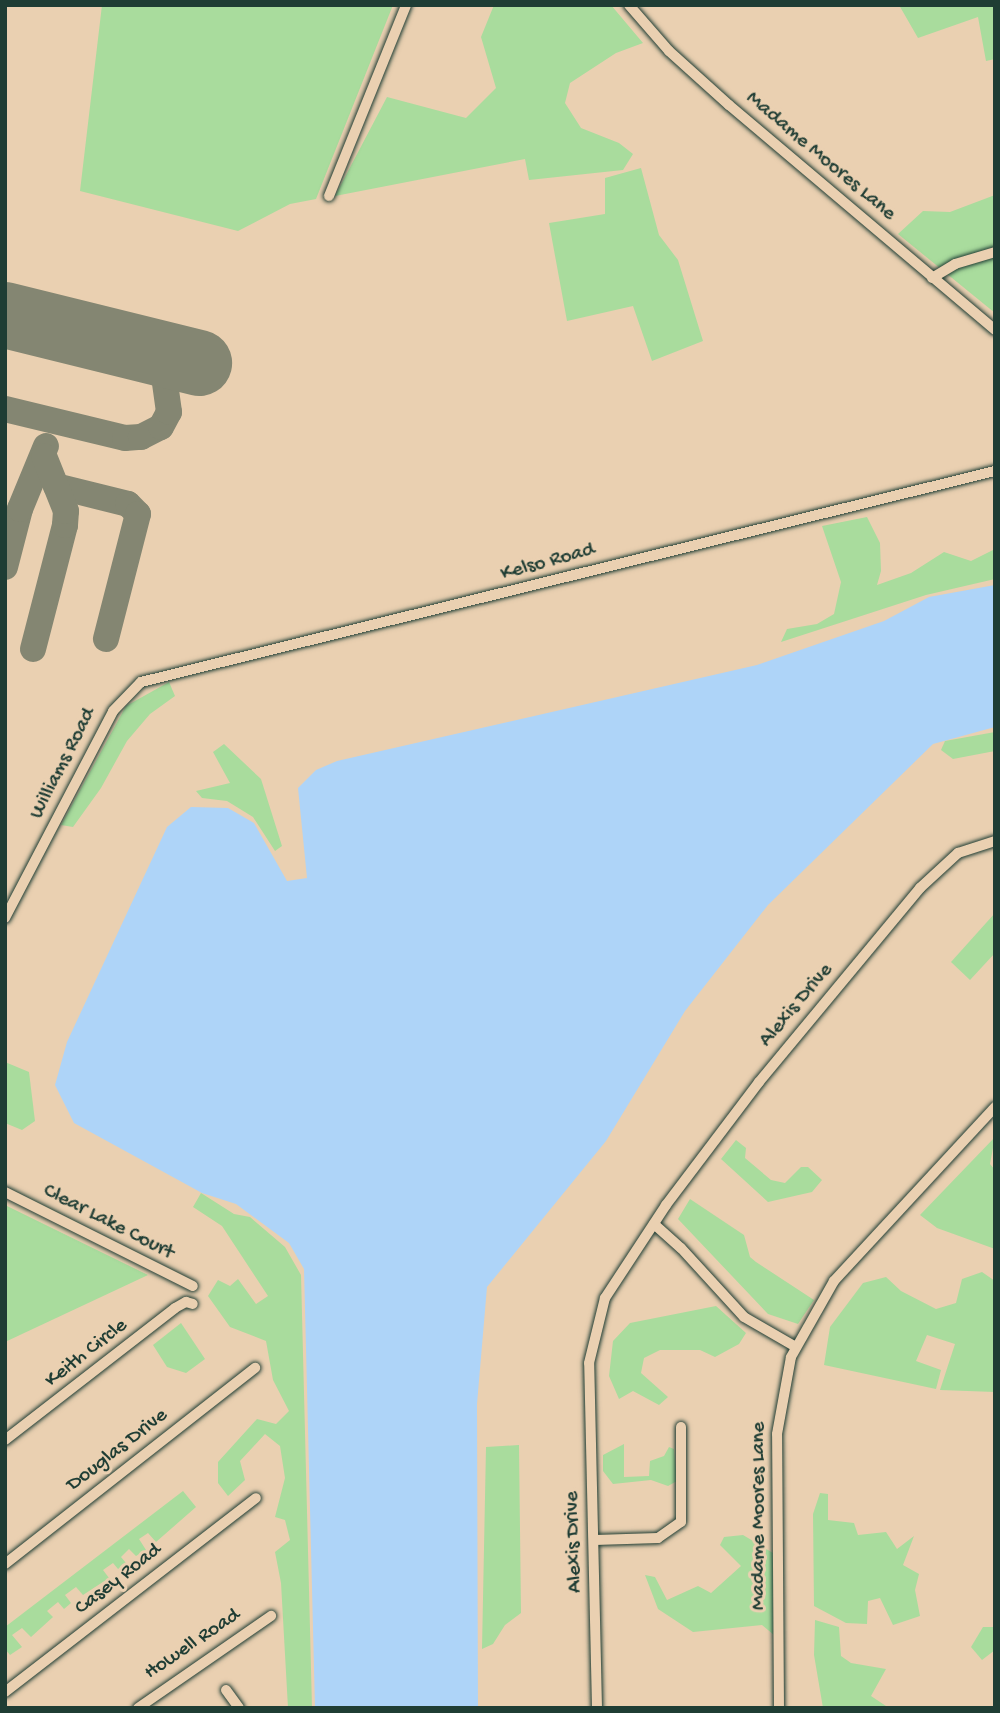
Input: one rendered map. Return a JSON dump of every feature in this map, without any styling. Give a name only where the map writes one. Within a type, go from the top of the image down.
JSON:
[{"type":"street","points":[[329,196],[406,5]]},
{"type":"street","name":"Madame Moores Lane","points":[[629,5],[669,51],[729,105],[995,330]]},
{"type":"street","points":[[932,278],[955,264],[995,252]]},
{"type":"street","name":"Kelso Road","points":[[118,702],[141,682],[167,673],[453,608],[995,471]]},
{"type":"street","name":"Williams Road","points":[[5,918],[118,702]]},
{"type":"street","name":"Alexis Drive","points":[[597,1708],[593,1338],[612,1284],[759,1082],[920,888],[957,853],[995,841]]},
{"type":"street","name":"Madame Moores Lane","points":[[779,1708],[777,1434],[796,1346],[818,1304],[852,1260],[995,1107]]},
{"type":"street","name":"Clear Lake Court","points":[[5,1192],[193,1286]]},
{"type":"street","points":[[654,1224],[681,1248],[744,1317],[796,1346]]},
{"type":"street","name":"Keith Circle","points":[[5,1440],[176,1308],[186,1302],[192,1304]]},
{"type":"street","name":"Douglas Drive","points":[[5,1564],[255,1368]]},
{"type":"street","points":[[595,1540],[657,1538],[681,1522],[681,1427]]},
{"type":"street","name":"Casey Road","points":[[5,1692],[256,1498]]},
{"type":"street","name":"Howell Road","points":[[138,1708],[271,1616]]},
{"type":"street","points":[[226,1690],[239,1708]]},
{"type":"green space","points":[[102,5],[393,5],[316,199],[290,204],[238,231],[80,191]]},
{"type":"green space","points":[[494,5],[611,5],[643,43],[616,53],[570,83],[565,103],[581,128],[619,143],[633,154],[623,170],[529,180],[525,159],[335,196],[387,97],[466,118],[496,88],[481,37]]},
{"type":"green space","points":[[899,5],[995,5],[995,59],[986,61],[978,17],[918,38]]},
{"type":"green space","points":[[641,168],[659,235],[678,260],[703,341],[652,361],[633,306],[567,321],[549,223],[605,214],[605,178]]},
{"type":"green space","points":[[995,195],[995,313],[898,234],[923,211],[950,212]]},
{"type":"green space","points":[[867,517],[880,543],[881,571],[877,585],[911,573],[944,552],[971,561],[995,549],[995,579],[926,595],[781,642],[787,629],[817,624],[834,614],[841,582],[822,526]]},
{"type":"green space","points":[[169,682],[175,696],[150,714],[127,741],[101,788],[73,827],[61,825],[126,706]]},
{"type":"green space","points":[[995,732],[995,751],[953,759],[941,750],[945,741]]},
{"type":"green space","points":[[224,744],[261,779],[282,846],[275,851],[253,817],[227,801],[202,798],[196,791],[230,783],[213,752]]},
{"type":"green space","points":[[995,913],[995,953],[970,980],[951,962]]},
{"type":"green space","points":[[5,1062],[29,1072],[35,1121],[22,1130],[5,1123]]},
{"type":"green space","points":[[995,1137],[990,1164],[995,1170],[995,1249],[937,1228],[920,1215]]},
{"type":"green space","points":[[736,1140],[746,1148],[745,1158],[771,1180],[785,1183],[801,1167],[808,1167],[822,1180],[812,1192],[768,1202],[721,1159]]},
{"type":"green space","points":[[201,1193],[234,1214],[250,1217],[285,1247],[301,1275],[312,1708],[288,1708],[281,1583],[275,1552],[290,1540],[285,1520],[275,1517],[285,1478],[280,1446],[265,1434],[240,1461],[245,1480],[228,1496],[218,1483],[218,1462],[257,1419],[276,1424],[289,1411],[273,1380],[266,1341],[230,1327],[208,1296],[218,1280],[230,1286],[238,1279],[256,1304],[268,1296],[222,1226],[193,1207]]},
{"type":"green space","points":[[690,1199],[744,1235],[750,1257],[756,1262],[814,1300],[798,1324],[768,1314],[678,1219]]},
{"type":"green space","points":[[5,1205],[148,1275],[5,1342]]},
{"type":"green space","points":[[982,1272],[995,1281],[995,1392],[940,1390],[955,1344],[927,1335],[916,1361],[941,1370],[936,1389],[824,1365],[830,1327],[863,1283],[886,1277],[901,1291],[936,1309],[956,1303],[962,1279]]},
{"type":"green space","points":[[716,1306],[746,1333],[739,1344],[715,1357],[700,1350],[660,1350],[644,1358],[641,1373],[668,1397],[659,1405],[633,1391],[619,1399],[609,1376],[613,1341],[630,1323]]},
{"type":"green space","points":[[181,1323],[205,1359],[186,1373],[167,1367],[153,1345]]},
{"type":"green space","points":[[624,1444],[624,1477],[649,1476],[650,1461],[664,1456],[669,1447],[674,1449],[677,1481],[668,1486],[651,1480],[613,1484],[603,1471],[603,1455]]},
{"type":"green space","points":[[519,1445],[521,1613],[505,1625],[493,1644],[482,1649],[486,1447]]},
{"type":"green space","points":[[183,1491],[196,1507],[156,1542],[148,1533],[139,1539],[146,1550],[136,1556],[129,1549],[121,1557],[126,1563],[118,1569],[113,1563],[103,1570],[109,1578],[83,1595],[76,1587],[65,1595],[71,1603],[64,1609],[58,1602],[47,1611],[53,1617],[31,1637],[22,1628],[12,1635],[22,1647],[10,1655],[5,1649],[5,1627]]},
{"type":"green space","points":[[820,1493],[828,1494],[828,1520],[854,1523],[858,1535],[886,1532],[897,1549],[914,1536],[903,1565],[919,1574],[915,1590],[920,1616],[893,1625],[880,1598],[868,1601],[867,1624],[846,1623],[814,1606],[813,1514]]},
{"type":"green space","points":[[743,1535],[773,1553],[774,1635],[762,1625],[693,1632],[658,1609],[645,1575],[655,1577],[667,1600],[698,1586],[711,1593],[741,1566],[720,1545],[724,1537]]},
{"type":"green space","points":[[815,1620],[839,1627],[841,1656],[851,1663],[886,1669],[871,1696],[889,1708],[823,1708],[814,1655]]},
{"type":"green space","points":[[983,1627],[995,1627],[995,1650],[982,1660],[971,1647]]},
{"type":"water","points":[[995,585],[995,727],[933,744],[768,905],[685,1011],[606,1141],[487,1287],[477,1404],[478,1708],[315,1708],[304,1269],[289,1243],[236,1204],[202,1193],[74,1123],[55,1085],[67,1042],[167,827],[191,807],[228,808],[254,823],[287,881],[307,878],[298,788],[316,770],[337,761],[757,665],[884,621],[929,597]]},
{"type":"taxiway","points":[[5,409],[125,438],[141,437],[161,427],[169,412],[161,354]]},
{"type":"taxiway","points":[[5,567],[20,509],[46,446]]},
{"type":"taxiway","points":[[33,649],[65,525],[66,511],[44,456]]},
{"type":"taxiway","points":[[56,486],[128,504],[138,514],[106,639]]},
{"type":"runway","points":[[5,315],[199,363]]}]
